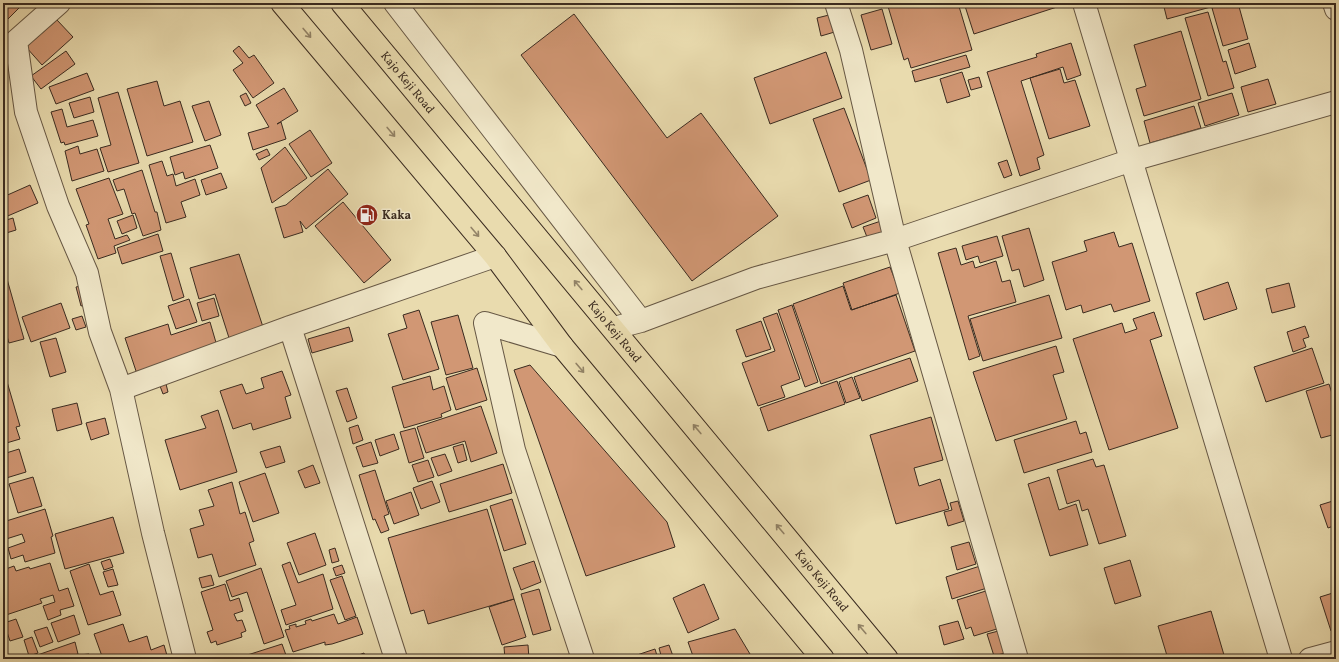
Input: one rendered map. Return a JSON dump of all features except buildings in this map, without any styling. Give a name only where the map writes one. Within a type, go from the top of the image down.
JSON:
[{"type":"main road","points":[[282,3],[495,256],[562,346],[823,659]]},
{"type":"main road","name":"Kajo Keji Road","points":[[342,3],[614,328],[887,659]]},
{"type":"street","points":[[3,60],[16,41],[59,3]]},
{"type":"street","points":[[395,3],[641,321]]},
{"type":"street","points":[[836,3],[851,50],[895,240],[1017,659]]},
{"type":"street","points":[[1084,3],[1281,659]]},
{"type":"street","points":[[1334,3],[1336,10]]},
{"type":"street","points":[[16,41],[26,112],[58,206],[87,273],[100,332],[121,389],[153,533],[184,659]]},
{"type":"street","points":[[614,328],[641,321],[756,278],[895,240],[1132,160],[1336,102]]},
{"type":"street","points":[[121,389],[290,327],[495,256]]},
{"type":"street","points":[[562,346],[485,323],[514,450],[583,659]]},
{"type":"street","points":[[290,327],[396,659]]},
{"type":"street","points":[[1310,659],[1336,652]]},
{"type":"place","name":"Kaka","points":[[367,215]]}]
